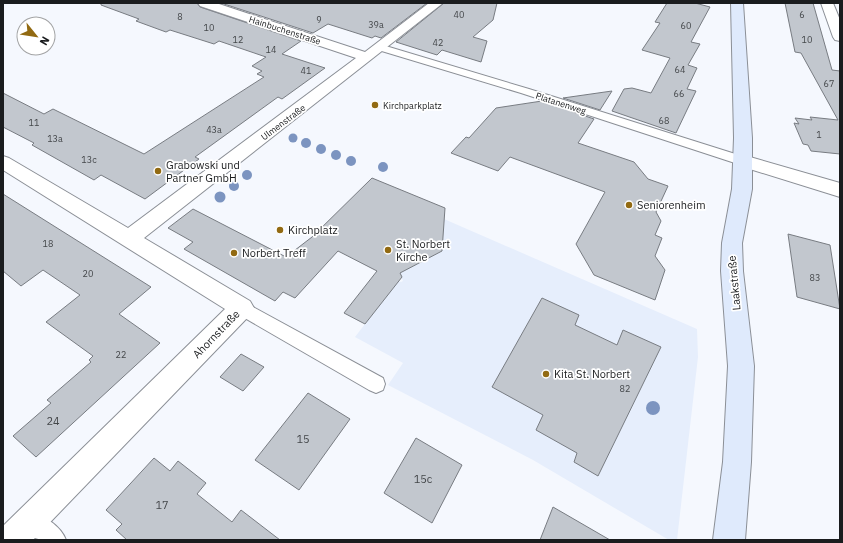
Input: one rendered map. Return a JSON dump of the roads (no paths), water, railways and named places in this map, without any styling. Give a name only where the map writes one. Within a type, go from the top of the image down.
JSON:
[{"type":"street","name":"Hainbuchenstraße","points":[[204,3],[366,57]]},
{"type":"street","name":"Ulmenstraße","points":[[128,239],[437,3]]},
{"type":"street","name":"Laakstraße","points":[[729,540],[737,462],[742,366],[732,271],[732,242],[742,189],[743,161],[737,3]]},
{"type":"street","points":[[827,3],[840,37]]},
{"type":"street","points":[[743,161],[840,190]]},
{"type":"street","name":"Ahornstraße","points":[[3,162],[242,308],[11,540]]},
{"type":"lane","name":"Platanenweg","points":[[380,47],[532,93],[743,161]]},
{"type":"lane","points":[[242,308],[376,384]]},
{"type":"lane","points":[[29,521],[55,540]]},
{"type":"place","name":"Kirchparkplatz","points":[[375,105]]},
{"type":"place","name":"Grabowski und Partner GmbH","points":[[158,171]]},
{"type":"place","name":"Seniorenheim","points":[[629,205]]},
{"type":"place","name":"Kirchplatz","points":[[280,230]]},
{"type":"place","name":"St. Norbert Kirche","points":[[388,250]]},
{"type":"place","name":"Norbert Treff","points":[[234,253]]},
{"type":"place","name":"Kita St. Norbert","points":[[546,374]]}]
